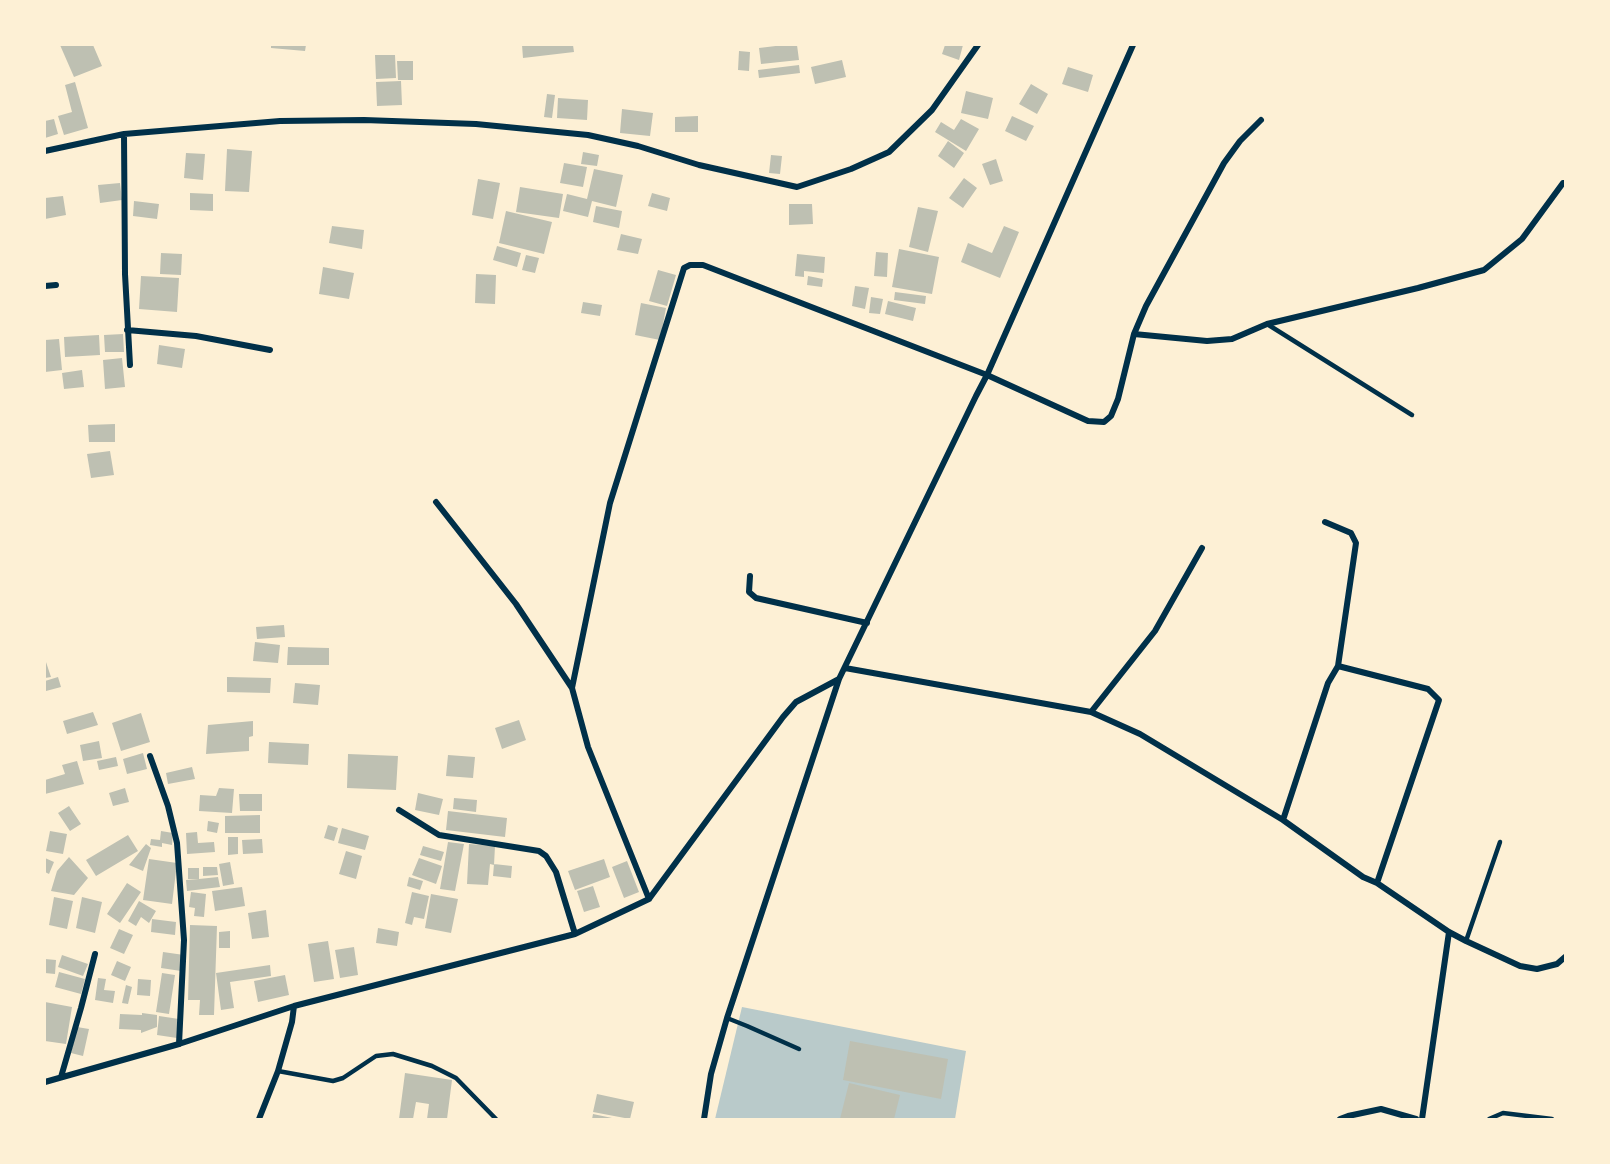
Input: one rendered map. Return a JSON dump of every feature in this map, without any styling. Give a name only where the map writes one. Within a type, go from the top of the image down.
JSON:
[{"type":"street","points":[[45,151],[124,134],[280,121],[364,120],[476,124],[588,135],[638,146],[699,165],[796,187],[851,169],[889,152],[932,110],[978,45]]},
{"type":"street","points":[[704,1119],[711,1074],[727,1018],[839,679],[987,375],[1133,45]]},
{"type":"street","points":[[572,688],[610,503],[684,268],[690,265],[703,265],[987,375],[1088,421],[1104,422],[1112,416],[1134,334],[1146,306],[1224,164],[1240,141],[1261,120]]},
{"type":"street","points":[[124,134],[125,274],[130,365]]},
{"type":"street","points":[[1134,334],[1207,341],[1232,339],[1268,324],[1484,270],[1522,239],[1565,183]]},
{"type":"street","points":[[45,286],[56,285]]},
{"type":"street","points":[[127,330],[196,336],[270,350]]},
{"type":"street","points":[[436,501],[516,604],[572,688],[588,747],[650,899]]},
{"type":"street","points":[[1283,820],[1328,683],[1338,666],[1356,543],[1350,533],[1325,522]]},
{"type":"street","points":[[1091,712],[1155,631],[1202,548]]},
{"type":"street","points":[[750,576],[749,592],[756,598],[867,623]]},
{"type":"street","points":[[1338,666],[1428,689],[1439,700],[1377,884]]},
{"type":"street","points":[[845,668],[1091,712],[1140,734],[1283,820],[1363,877],[1466,941],[1520,966],[1537,969],[1557,964],[1565,957]]},
{"type":"street","points":[[45,1082],[179,1044],[294,1006],[575,934],[650,899],[783,717],[796,702],[839,679]]},
{"type":"street","points":[[150,756],[171,815],[177,843],[184,940],[179,1044]]},
{"type":"street","points":[[399,810],[439,835],[539,851],[546,856],[556,872],[575,934]]},
{"type":"street","points":[[1422,1119],[1449,932]]},
{"type":"street","points":[[61,1077],[95,954]]},
{"type":"street","points":[[259,1119],[278,1071],[292,1022],[294,1006]]},
{"type":"street","points":[[1340,1119],[1381,1109],[1416,1119]]},
{"type":"lane","points":[[1268,324],[1412,415]]},
{"type":"lane","points":[[1466,941],[1500,842]]},
{"type":"lane","points":[[727,1018],[799,1049]]},
{"type":"lane","points":[[278,1071],[333,1081],[343,1078],[376,1056],[393,1054],[432,1066],[456,1078],[496,1119]]},
{"type":"lane","points":[[1489,1119],[1503,1113],[1552,1119]]},
{"type":"shaded area","points":[[742,1007],[966,1051],[955,1119],[715,1119]]},
{"type":"building","points":[[60,45],[93,45],[102,66],[74,77]]},
{"type":"building","points":[[271,45],[306,45],[305,51],[271,48]]},
{"type":"building","points":[[522,45],[573,45],[574,52],[523,58]]},
{"type":"building","points":[[797,45],[799,60],[761,64],[759,48]]},
{"type":"building","points":[[945,45],[963,45],[959,60],[942,54]]},
{"type":"building","points":[[739,51],[750,52],[749,71],[738,70]]},
{"type":"building","points":[[375,55],[395,55],[396,78],[376,79]]},
{"type":"building","points":[[842,60],[846,77],[815,84],[811,67]]},
{"type":"building","points":[[397,61],[413,61],[413,80],[398,80]]},
{"type":"building","points":[[799,65],[800,73],[759,78],[758,70]]},
{"type":"building","points":[[1068,67],[1093,75],[1088,92],[1062,84]]},
{"type":"building","points":[[401,81],[402,105],[377,106],[376,82]]},
{"type":"building","points":[[75,82],[88,128],[64,135],[58,116],[72,112],[65,85]]},
{"type":"building","points":[[1031,84],[1048,94],[1037,114],[1019,104]]},
{"type":"building","points":[[966,91],[993,98],[988,119],[961,113]]},
{"type":"building","points":[[547,94],[555,95],[552,118],[544,117]]},
{"type":"building","points":[[558,98],[588,100],[587,120],[557,118]]},
{"type":"building","points":[[622,109],[653,113],[650,136],[620,133]]},
{"type":"building","points":[[698,116],[698,132],[675,132],[675,117]]},
{"type":"building","points":[[1012,116],[1034,126],[1026,141],[1005,131]]},
{"type":"building","points":[[54,119],[58,134],[45,138],[45,121]]},
{"type":"building","points":[[961,119],[979,129],[966,151],[935,132],[941,122],[954,130]]},
{"type":"building","points":[[948,141],[964,153],[954,168],[938,156]]},
{"type":"building","points":[[227,149],[252,151],[249,192],[225,191]]},
{"type":"building","points":[[583,152],[599,155],[597,166],[581,164]]},
{"type":"building","points":[[186,153],[205,154],[203,180],[184,178]]},
{"type":"building","points":[[771,155],[782,156],[780,174],[769,173]]},
{"type":"building","points":[[996,159],[1003,181],[990,185],[982,164]]},
{"type":"building","points":[[564,163],[587,167],[583,187],[560,183]]},
{"type":"building","points":[[594,169],[623,175],[616,207],[592,201],[588,217],[563,211],[567,194],[587,199]]},
{"type":"building","points":[[964,178],[977,188],[963,208],[949,198]]},
{"type":"building","points":[[478,179],[500,183],[493,219],[472,215]]},
{"type":"building","points":[[120,183],[122,200],[100,203],[98,185]]},
{"type":"building","points":[[520,187],[563,194],[559,218],[516,212]]},
{"type":"building","points":[[190,193],[213,194],[213,211],[190,210]]},
{"type":"building","points":[[652,193],[670,198],[667,211],[648,206]]},
{"type":"building","points":[[63,196],[66,215],[45,219],[45,198]]},
{"type":"building","points":[[134,201],[159,204],[157,219],[133,216]]},
{"type":"building","points":[[789,204],[812,204],[813,224],[789,225]]},
{"type":"building","points":[[596,206],[622,211],[619,228],[593,222]]},
{"type":"building","points":[[918,207],[938,211],[928,252],[909,247]]},
{"type":"building","points":[[506,211],[552,222],[544,254],[499,243]]},
{"type":"building","points":[[332,226],[364,230],[362,249],[329,243]]},
{"type":"building","points":[[1004,226],[1019,232],[1000,278],[961,262],[968,243],[992,253]]},
{"type":"building","points":[[621,234],[642,239],[638,254],[617,250]]},
{"type":"building","points":[[497,246],[521,253],[517,267],[493,260]]},
{"type":"building","points":[[899,249],[939,257],[932,294],[892,287]]},
{"type":"building","points":[[876,252],[888,253],[887,277],[874,276]]},
{"type":"building","points":[[161,253],[182,254],[181,275],[160,274]]},
{"type":"building","points":[[797,254],[825,257],[824,273],[804,271],[804,277],[795,276]]},
{"type":"building","points":[[526,255],[539,258],[535,273],[522,270]]},
{"type":"building","points":[[323,267],[354,273],[349,299],[319,294]]},
{"type":"building","points":[[658,270],[676,275],[667,306],[649,301]]},
{"type":"building","points":[[476,274],[496,275],[495,304],[475,303]]},
{"type":"building","points":[[141,276],[179,278],[177,312],[139,309]]},
{"type":"building","points":[[808,276],[823,279],[822,287],[807,285]]},
{"type":"building","points":[[855,286],[869,288],[865,309],[852,306]]},
{"type":"building","points":[[895,292],[926,296],[925,304],[894,300]]},
{"type":"building","points":[[871,297],[883,299],[880,314],[869,313]]},
{"type":"building","points":[[888,301],[916,308],[913,321],[885,314]]},
{"type":"building","points":[[583,302],[602,305],[600,316],[581,313]]},
{"type":"building","points":[[641,303],[666,308],[660,340],[635,335]]},
{"type":"building","points":[[123,334],[124,352],[105,352],[104,335]]},
{"type":"building","points":[[99,335],[100,355],[65,357],[64,337]]},
{"type":"building","points":[[59,339],[62,370],[45,372],[45,340]]},
{"type":"building","points":[[159,345],[185,349],[182,368],[157,364]]},
{"type":"building","points":[[122,358],[125,387],[105,389],[103,360]]},
{"type":"building","points":[[82,370],[84,387],[64,389],[62,373]]},
{"type":"building","points":[[115,424],[115,442],[89,442],[88,425]]},
{"type":"building","points":[[110,451],[114,475],[91,478],[87,454]]},
{"type":"building","points":[[284,625],[285,637],[257,639],[256,627]]},
{"type":"building","points":[[255,642],[280,645],[278,663],[253,661]]},
{"type":"building","points":[[288,647],[329,648],[329,665],[287,665]]},
{"type":"building","points":[[45,659],[51,677],[45,678]]},
{"type":"building","points":[[58,677],[61,687],[46,691],[45,681]]},
{"type":"building","points":[[227,677],[271,678],[270,693],[227,692]]},
{"type":"building","points":[[295,683],[320,685],[318,705],[293,703]]},
{"type":"building","points":[[93,712],[98,725],[67,734],[63,721]]},
{"type":"building","points":[[141,713],[150,742],[121,751],[112,723]]},
{"type":"building","points":[[519,720],[526,740],[502,749],[495,728]]},
{"type":"building","points":[[253,721],[253,736],[249,737],[249,751],[206,754],[208,725]]},
{"type":"building","points":[[99,741],[102,758],[83,761],[80,745]]},
{"type":"building","points":[[269,742],[309,744],[308,765],[268,763]]},
{"type":"building","points":[[143,753],[147,769],[127,774],[123,759]]},
{"type":"building","points":[[348,754],[398,756],[396,790],[347,788]]},
{"type":"building","points":[[448,755],[475,757],[473,778],[446,776]]},
{"type":"building","points":[[116,757],[118,766],[99,770],[97,761]]},
{"type":"building","points":[[77,761],[84,784],[45,794],[45,780],[65,774],[62,765]]},
{"type":"building","points":[[192,767],[195,779],[168,784],[166,773]]},
{"type":"building","points":[[125,788],[129,802],[113,806],[109,793]]},
{"type":"building","points":[[219,788],[234,789],[232,813],[199,811],[200,795],[216,796]]},
{"type":"building","points":[[418,793],[443,799],[439,815],[415,810]]},
{"type":"building","points":[[239,794],[262,794],[262,811],[240,811]]},
{"type":"building","points":[[454,798],[477,800],[476,812],[453,809]]},
{"type":"building","points":[[69,806],[81,824],[70,831],[58,813]]},
{"type":"building","points":[[448,811],[507,818],[505,837],[446,830]]},
{"type":"building","points":[[260,815],[260,833],[225,833],[225,816]]},
{"type":"building","points":[[208,821],[219,823],[217,833],[207,831]]},
{"type":"building","points":[[328,825],[338,828],[334,841],[324,838]]},
{"type":"building","points":[[342,828],[369,836],[365,850],[338,843]]},
{"type":"building","points":[[50,831],[67,834],[63,854],[46,851]]},
{"type":"building","points":[[161,831],[173,833],[172,845],[162,843],[162,847],[150,845],[151,839],[160,840]]},
{"type":"building","points":[[197,832],[198,843],[214,842],[215,852],[187,854],[186,833]]},
{"type":"building","points":[[128,835],[138,851],[96,876],[86,860]]},
{"type":"building","points":[[228,837],[238,837],[238,854],[228,855]]},
{"type":"building","points":[[262,839],[263,853],[243,854],[242,840]]},
{"type":"building","points":[[448,842],[464,844],[455,891],[440,889]]},
{"type":"building","points":[[146,844],[151,848],[143,871],[129,865]]},
{"type":"building","points":[[469,844],[495,846],[494,865],[490,864],[488,885],[467,884]]},
{"type":"building","points":[[423,846],[444,852],[441,861],[420,855]]},
{"type":"building","points":[[346,851],[362,856],[356,879],[339,874]]},
{"type":"building","points":[[69,857],[88,878],[74,895],[51,891],[57,871]]},
{"type":"building","points":[[45,858],[54,862],[49,874],[45,872]]},
{"type":"building","points":[[419,858],[442,866],[436,884],[412,875]]},
{"type":"building","points":[[149,859],[177,863],[172,904],[143,900]]},
{"type":"building","points":[[604,859],[610,877],[575,890],[568,871]]},
{"type":"building","points":[[627,861],[639,892],[624,898],[612,867]]},
{"type":"building","points":[[230,862],[234,884],[223,886],[219,864]]},
{"type":"building","points":[[494,864],[512,866],[511,878],[493,876]]},
{"type":"building","points":[[203,867],[217,867],[218,875],[203,876]]},
{"type":"building","points":[[188,868],[199,868],[199,879],[188,879]]},
{"type":"building","points":[[218,877],[220,887],[187,891],[186,880]]},
{"type":"building","points":[[409,877],[423,881],[420,890],[407,886]]},
{"type":"building","points":[[127,883],[141,892],[120,923],[107,914]]},
{"type":"building","points":[[593,886],[600,907],[584,912],[577,891]]},
{"type":"building","points":[[242,887],[245,906],[215,911],[212,891]]},
{"type":"building","points":[[191,892],[206,894],[204,917],[194,916],[195,908],[189,907]]},
{"type":"building","points":[[412,892],[429,896],[424,919],[414,917],[412,925],[405,923]]},
{"type":"building","points":[[431,894],[458,899],[451,933],[425,928]]},
{"type":"building","points":[[54,897],[73,901],[67,929],[49,925]]},
{"type":"building","points":[[82,897],[102,902],[95,933],[76,928]]},
{"type":"building","points":[[139,901],[156,911],[149,923],[141,917],[136,926],[128,921]]},
{"type":"building","points":[[266,910],[269,937],[252,939],[248,913]]},
{"type":"building","points":[[152,919],[176,922],[175,935],[151,932]]},
{"type":"building","points":[[190,925],[217,926],[214,1015],[199,1015],[200,1000],[188,1000]]},
{"type":"building","points":[[378,928],[399,932],[397,946],[376,943]]},
{"type":"building","points":[[119,929],[133,935],[124,954],[110,948]]},
{"type":"building","points":[[230,931],[230,948],[219,948],[219,932]]},
{"type":"building","points":[[328,941],[334,979],[314,982],[308,944]]},
{"type":"building","points":[[354,947],[358,975],[340,978],[335,950]]},
{"type":"building","points":[[163,952],[184,955],[181,971],[161,968]]},
{"type":"building","points":[[62,955],[88,964],[83,976],[58,967]]},
{"type":"building","points":[[45,959],[56,960],[55,974],[45,973]]},
{"type":"building","points":[[117,961],[131,967],[125,981],[111,975]]},
{"type":"building","points":[[270,965],[271,976],[230,982],[234,1008],[221,1010],[216,973]]},
{"type":"building","points":[[59,972],[85,979],[81,994],[55,987]]},
{"type":"building","points":[[162,973],[175,975],[169,1014],[156,1012]]},
{"type":"building","points":[[285,975],[289,995],[258,1002],[254,981]]},
{"type":"building","points":[[98,978],[106,979],[104,990],[115,991],[113,1003],[95,1000]]},
{"type":"building","points":[[138,979],[151,980],[150,996],[137,995]]},
{"type":"building","points":[[126,985],[132,987],[128,1004],[122,1003]]},
{"type":"building","points":[[45,1002],[72,1007],[66,1044],[45,1041]]},
{"type":"building","points":[[142,1013],[157,1015],[157,1027],[141,1033],[141,1030],[119,1029],[120,1014],[142,1015]]},
{"type":"building","points":[[159,1016],[179,1019],[177,1038],[157,1035]]},
{"type":"building","points":[[77,1027],[89,1029],[83,1056],[71,1053]]},
{"type":"building","points":[[850,1041],[948,1059],[941,1099],[843,1080]]},
{"type":"building","points":[[405,1073],[452,1080],[447,1119],[427,1119],[429,1104],[416,1102],[413,1119],[399,1119]]},
{"type":"building","points":[[849,1083],[900,1095],[894,1119],[840,1119]]},
{"type":"building","points":[[597,1094],[634,1102],[630,1119],[593,1112]]},
{"type":"building","points":[[593,1114],[612,1118],[612,1119],[592,1119]]}]
